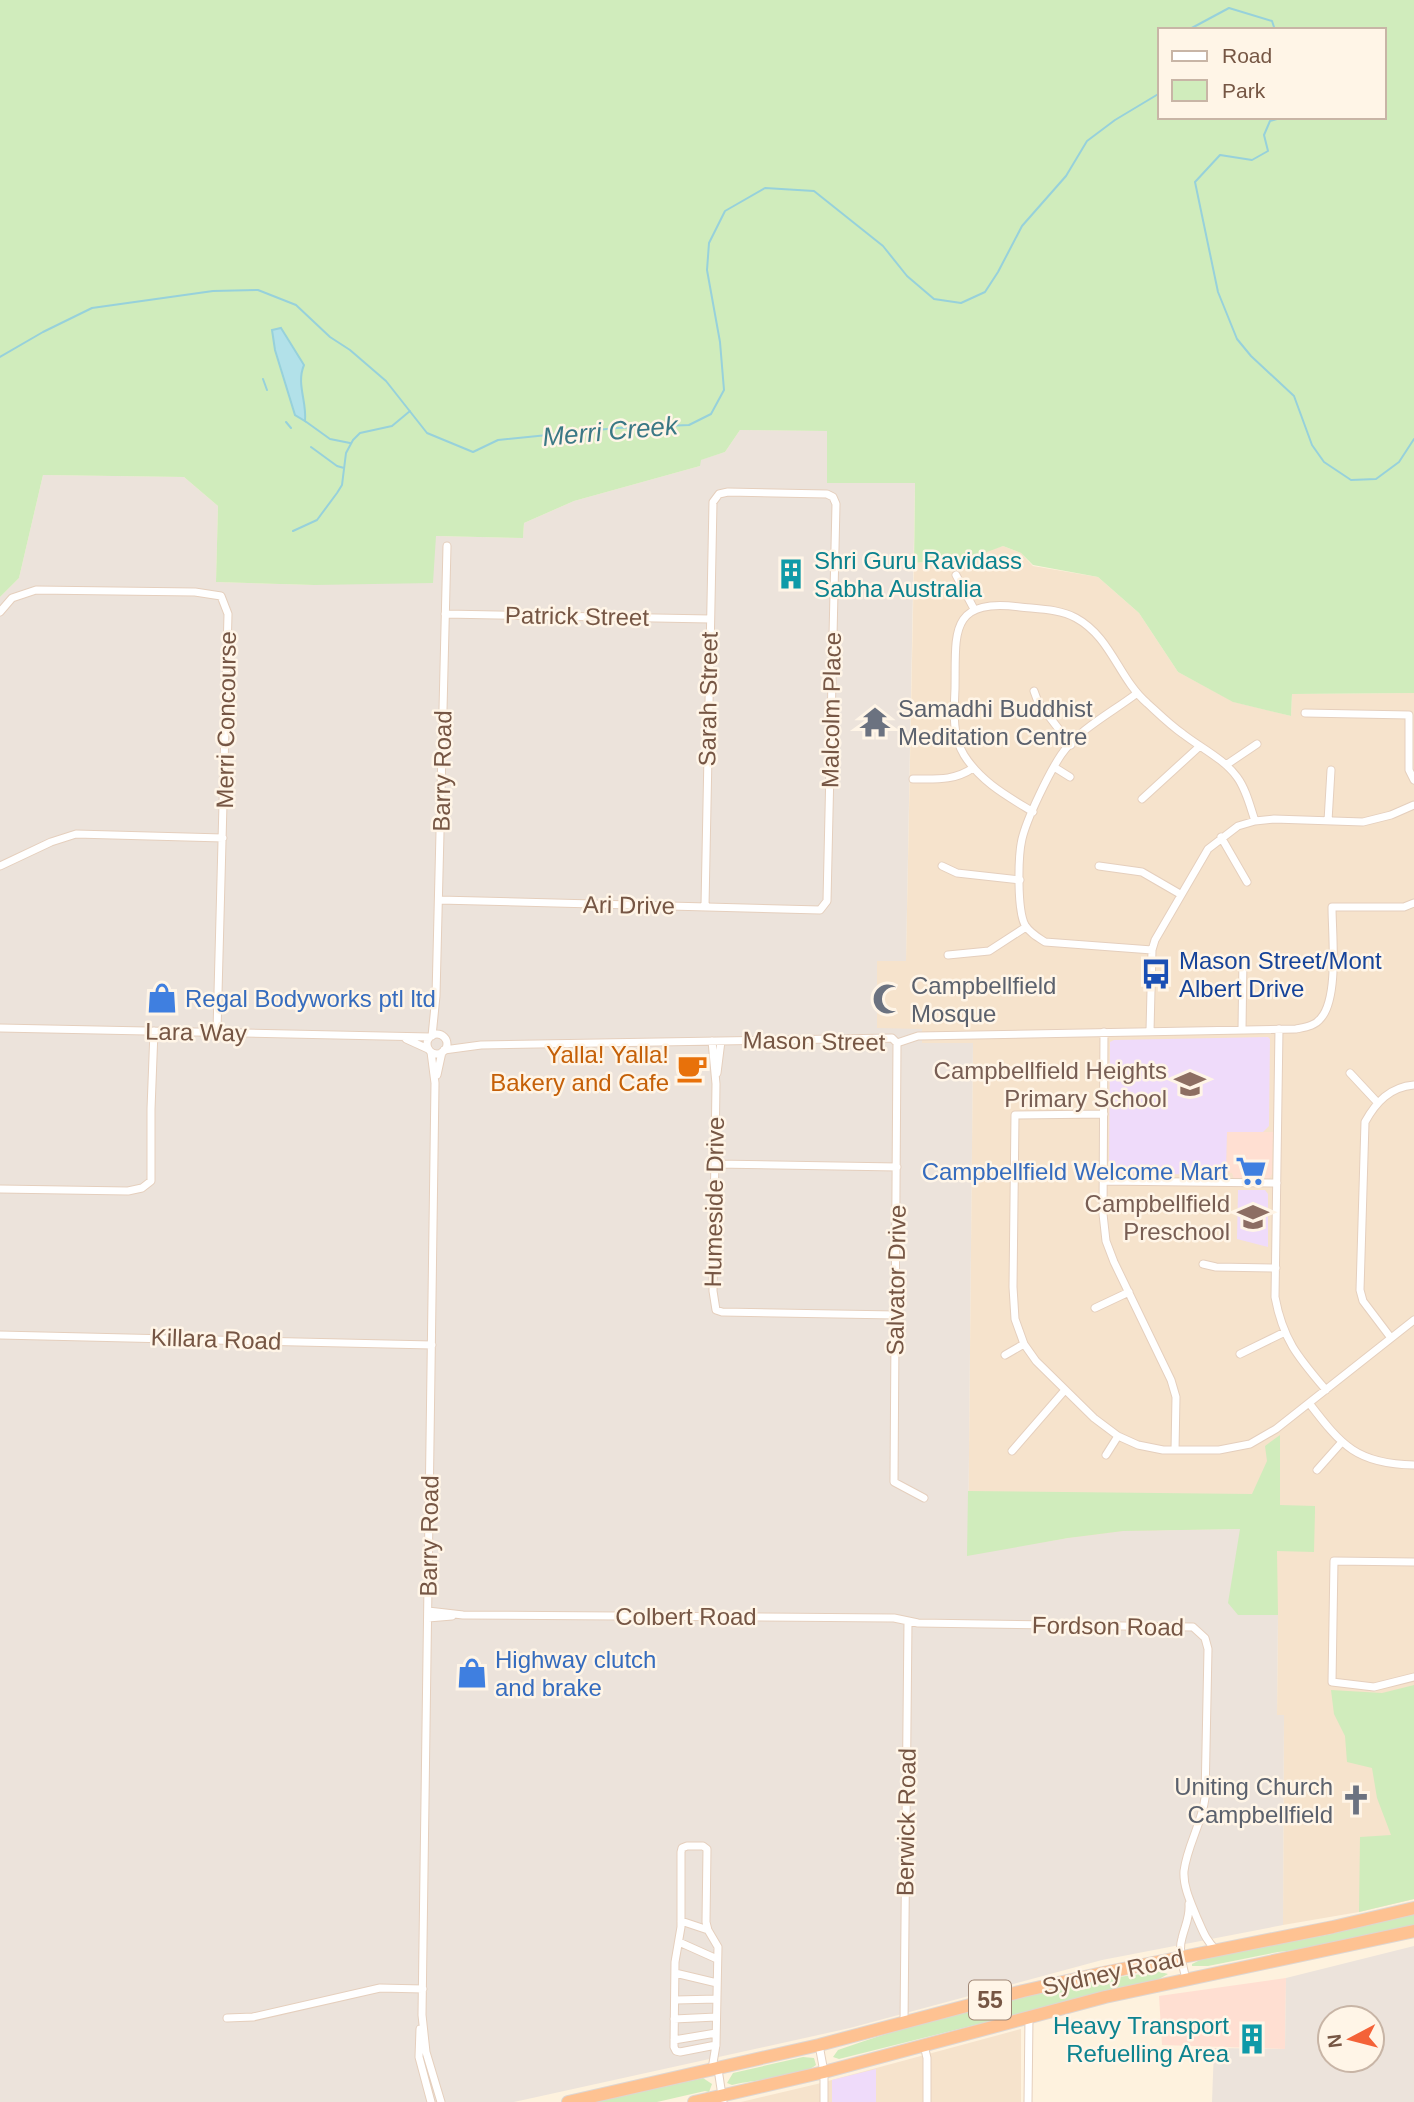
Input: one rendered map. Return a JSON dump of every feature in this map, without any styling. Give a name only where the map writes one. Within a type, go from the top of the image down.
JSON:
[{"type":"highway","name":"Sydney Road","points":[[568,2102],[819,2045],[1023,1991],[1414,1908]]},
{"type":"highway","name":"Sydney Road","points":[[694,2102],[722,2099],[1029,2017],[1186,1979],[1414,1931]]},
{"type":"street","name":"Sarah Street","points":[[705,906],[713,502],[719,494]]},
{"type":"street","name":"Malcolm Place","points":[[719,494],[827,494],[836,504],[827,901],[820,910]]},
{"type":"street","name":"Barry Road","points":[[431,1036],[436,996],[447,546]]},
{"type":"street","points":[[956,575],[974,609]]},
{"type":"street","name":"Merri Concourse","points":[[0,612],[12,598],[36,590],[195,592],[220,596],[228,614],[217,1031]]},
{"type":"street","points":[[1033,812],[987,783],[962,753],[955,733],[955,637],[964,618],[974,609],[989,604],[1060,612],[1077,619],[1094,632],[1108,648],[1136,694],[1226,765],[1238,778],[1255,821]]},
{"type":"street","name":"Patrick Street","points":[[445,614],[710,619]]},
{"type":"street","points":[[1034,691],[1038,702],[1071,745]]},
{"type":"street","points":[[1136,694],[1088,728],[1062,753],[1054,767],[1022,839],[1020,909],[1026,927],[1033,936],[1045,942],[1152,950]]},
{"type":"street","points":[[1305,713],[1409,715],[1409,770],[1414,780]]},
{"type":"street","points":[[1226,765],[1257,744]]},
{"type":"street","points":[[1142,799],[1200,747]]},
{"type":"street","points":[[1054,767],[1070,777]]},
{"type":"street","points":[[913,779],[946,779],[961,776],[973,768]]},
{"type":"street","points":[[1328,821],[1331,770]]},
{"type":"street","points":[[1150,1031],[1152,950],[1160,927],[1208,849],[1221,837],[1255,821],[1376,820],[1414,805]]},
{"type":"street","points":[[0,866],[51,842],[76,834],[223,838]]},
{"type":"street","points":[[1221,837],[1247,882]]},
{"type":"street","points":[[942,866],[957,873],[1020,880]]},
{"type":"street","points":[[1098,866],[1142,872],[1180,894]]},
{"type":"street","name":"Ari Drive","points":[[439,900],[820,910]]},
{"type":"street","name":"Mason Street","points":[[443,1051],[472,1045],[892,1038],[897,1043],[918,1036],[1279,1029],[1312,1025],[1320,1020],[1326,1010],[1331,991],[1332,907],[1404,907],[1414,903]]},
{"type":"street","points":[[948,954],[989,951],[1026,927]]},
{"type":"street","points":[[1242,958],[1242,1030]]},
{"type":"street","name":"Barry Road","points":[[436,996],[444,1038]]},
{"type":"street","name":"Lara Way","points":[[0,1028],[392,1037]]},
{"type":"street","points":[[1279,1029],[1275,1297],[1283,1333],[1326,1390]]},
{"type":"street","points":[[0,1189],[128,1191],[142,1188],[151,1181],[150,1109],[154,1031]]},
{"type":"street","points":[[1104,1032],[1103,1214],[1106,1241],[1171,1380],[1176,1407],[1175,1450]]},
{"type":"street","points":[[437,1034],[444,1038],[447,1045],[443,1051],[436,1054],[411,1040],[392,1037],[437,1034]]},
{"type":"street","points":[[430,1051],[427,1041],[431,1036]]},
{"type":"street","name":"Mason Street","points":[[444,1038],[472,1045]]},
{"type":"street","name":"Humeside Drive","points":[[716,1041],[713,1291],[716,1310],[895,1315]]},
{"type":"street","name":"Salvator Drive","points":[[897,1043],[894,1482],[924,1499]]},
{"type":"street","name":"Barry Road","points":[[430,1051],[435,1083],[423,1989],[419,2057],[431,2102]]},
{"type":"street","name":"Barry Road","points":[[435,1083],[443,1051]]},
{"type":"street","points":[[1350,1073],[1377,1102]]},
{"type":"street","points":[[1391,1338],[1363,1301],[1360,1290],[1365,1122],[1377,1102],[1396,1089],[1414,1085]]},
{"type":"street","points":[[1104,1114],[1015,1115],[1013,1287],[1015,1319],[1024,1343],[1036,1362],[1094,1418],[1118,1436],[1146,1447],[1175,1450],[1242,1447],[1267,1435],[1411,1323],[1414,1335]]},
{"type":"street","points":[[715,1164],[897,1167]]},
{"type":"street","points":[[1103,1181],[1277,1183]]},
{"type":"street","points":[[1203,1264],[1216,1267],[1276,1268]]},
{"type":"street","points":[[1095,1308],[1129,1292]]},
{"type":"street","points":[[1240,1354],[1283,1333]]},
{"type":"street","name":"Killara Road","points":[[0,1335],[432,1345]]},
{"type":"street","points":[[1005,1354],[1024,1343]]},
{"type":"street","points":[[1012,1451],[1065,1390]]},
{"type":"street","points":[[1309,1403],[1341,1443],[1368,1459],[1414,1465]]},
{"type":"street","points":[[1106,1455],[1118,1436]]},
{"type":"street","points":[[1317,1470],[1341,1443]]},
{"type":"street","points":[[1414,1562],[1334,1561],[1332,1682],[1374,1687],[1414,1677]]},
{"type":"street","name":"Colbert Road","points":[[428,1614],[894,1618],[908,1621]]},
{"type":"street","name":"Fordson Road","points":[[908,1621],[1185,1625],[1198,1629],[1205,1638],[1208,1649],[1205,1798],[1203,1813],[1184,1871],[1190,1918],[1181,1941],[1186,1979]]},
{"type":"street","name":"Berwick Road","points":[[904,2023],[908,1621]]},
{"type":"street","points":[[716,2045],[678,2052],[675,2049],[675,1973],[681,1921],[682,1848],[687,1846],[704,1846],[707,1849],[706,1917],[708,1930],[716,1941],[718,1959],[716,2017],[716,2045],[715,2070],[722,2099]]},
{"type":"street","name":"Fordson Road","points":[[1189,1899],[1202,1934],[1216,1950]]},
{"type":"street","points":[[681,1921],[708,1930]]},
{"type":"street","points":[[679,1942],[718,1959]]},
{"type":"street","points":[[675,1973],[717,1983]]},
{"type":"street","points":[[228,2018],[253,2017],[380,1988],[423,1989]]},
{"type":"street","points":[[676,2000],[717,2000]]},
{"type":"street","name":"Barry Road","points":[[422,2015],[426,2052],[441,2102]]},
{"type":"street","points":[[674,2019],[716,2017]]},
{"type":"street","points":[[1028,2102],[1029,2017]]},
{"type":"street","points":[[674,2040],[716,2033]]},
{"type":"street","points":[[819,2045],[824,2072],[824,2102]]},
{"type":"street","points":[[924,2045],[927,2058],[927,2102]]},
{"type":"shaded area","points":[[740,430],[828,431],[828,483],[915,483],[906,961],[877,961],[877,1028],[922,1029],[922,1043],[973,1043],[968,1555],[1123,1531],[1241,1529],[1239,1615],[1278,1615],[1277,1715],[1284,1715],[1283,1925],[1102,1960],[850,2028],[514,2102],[0,2102],[0,597],[19,578],[43,475],[184,477],[218,506],[216,582],[314,585],[435,536],[523,538],[524,523],[574,501],[700,466],[700,460],[725,452]]},
{"type":"shaded area","points":[[1003,546],[1021,553],[1033,566],[1098,577],[1139,613],[1178,672],[1234,702],[1291,716],[1292,694],[1414,693],[1414,1899],[1283,1925],[1284,1716],[1277,1715],[1278,1615],[1238,1615],[1240,1529],[1168,1530],[1068,1538],[968,1556],[973,1043],[921,1043],[922,1029],[877,1029],[877,960],[906,960],[914,563],[952,561]]},
{"type":"shaded area","name":"Campbellfield Heights Primary School","points":[[1268,1037],[1269,1126],[1263,1132],[1227,1132],[1226,1172],[1223,1175],[1112,1173],[1109,1170],[1110,1042]]},
{"type":"shaded area","points":[[1227,1132],[1273,1132],[1272,1174],[1269,1179],[1234,1179],[1232,1173],[1226,1172]]},
{"type":"shaded area","name":"Campbellfield Preschool","points":[[1238,1190],[1265,1190],[1268,1194],[1268,1247],[1237,1239]]},
{"type":"shaded area","points":[[1414,1946],[1414,2102],[1212,2102],[1214,2048],[1285,2049],[1286,1978]]},
{"type":"shaded area","points":[[1286,1978],[1285,2049],[1162,2045],[1159,1996]]},
{"type":"shaded area","points":[[1021,2029],[1021,2102],[741,2102],[817,2084]]},
{"type":"shaded area","points":[[876,2069],[876,2102],[832,2102],[832,2080]]},
{"type":"green space","points":[[0,0],[1414,0],[1414,693],[1292,694],[1291,716],[1233,702],[1178,672],[1139,613],[1098,577],[1033,565],[1021,553],[1003,546],[971,558],[914,563],[915,483],[827,483],[827,431],[740,430],[725,452],[701,460],[700,466],[574,501],[524,523],[523,538],[436,536],[433,583],[314,585],[216,582],[218,506],[184,477],[43,475],[19,578],[0,597]]},
{"type":"green space","points":[[1280,1435],[1280,1505],[1315,1506],[1315,1512],[1314,1552],[1277,1551],[1278,1615],[1238,1615],[1228,1603],[1240,1529],[1123,1531],[967,1556],[968,1491],[1252,1494],[1267,1461],[1265,1446]]},
{"type":"green space","points":[[1414,1685],[1414,1899],[1359,1912],[1360,1837],[1391,1835],[1377,1798],[1372,1768],[1347,1762],[1345,1736],[1334,1714],[1331,1690],[1382,1693]]},
{"type":"green space","points":[[1414,1913],[1414,1926],[1312,1948],[1208,1966],[1192,1966],[1202,1959],[1331,1934]]},
{"type":"green space","points":[[1157,1971],[1168,1974],[1159,1979],[839,2059],[833,2057],[838,2050],[962,2012],[1088,1982]]},
{"type":"green space","points":[[803,2057],[814,2058],[816,2065],[788,2075],[732,2085],[727,2083],[733,2073]]},
{"type":"green space","points":[[703,2078],[712,2084],[709,2092],[657,2102],[596,2102]]},
{"type":"water","points":[[281,328],[304,365],[301,386],[305,421],[295,415],[275,350],[272,330]]},
{"type":"waterway","name":"Merri Creek","points":[[1192,28],[1229,8],[1272,21],[1274,28]]},
{"type":"waterway","name":"Merri Creek","points":[[0,357],[92,308],[213,291],[258,290],[296,305],[330,337],[350,350],[386,381],[427,433],[473,452],[498,440],[617,428],[689,425],[711,414],[724,390],[720,342],[707,270],[709,243],[725,211],[765,188],[814,191],[883,246],[907,276],[934,299],[961,303],[985,292],[1022,226],[1066,176],[1087,141],[1115,120],[1158,94]]},
{"type":"waterway","name":"Merri Creek","points":[[1277,119],[1270,121],[1264,135],[1268,151],[1252,160],[1220,155],[1195,182],[1218,292],[1237,339],[1251,356],[1294,396],[1312,445],[1324,462],[1351,480],[1376,479],[1399,462],[1414,439]]},
{"type":"waterway","points":[[263,379],[267,390]]},
{"type":"waterway","points":[[293,531],[317,520],[337,493],[342,485],[346,453],[353,440],[360,433],[392,426],[410,411]]},
{"type":"waterway","points":[[305,421],[330,439],[350,443]]},
{"type":"waterway","points":[[286,422],[291,428]]},
{"type":"waterway","points":[[311,447],[344,468]]},
{"type":"place","name":"Shri Guru Ravidass Sabha Australia","points":[[791,574]]},
{"type":"place","name":"Samadhi Buddhist Meditation Centre","points":[[875,722]]},
{"type":"place","name":"Mason Street/Mont Albert Drive","points":[[1156,974]]},
{"type":"place","name":"Regal Bodyworks ptl ltd","points":[[162,998]]},
{"type":"place","name":"Campbellfield Mosque","points":[[888,999]]},
{"type":"place","name":"Yalla! Yalla! Bakery and Cafe","points":[[692,1068]]},
{"type":"place","name":"Campbellfield Heights Primary School","points":[[1190,1084]]},
{"type":"place","name":"Campbellfield Welcome Mart","points":[[1251,1171]]},
{"type":"place","name":"Campbellfield Preschool","points":[[1253,1217]]},
{"type":"place","name":"Highway clutch and brake","points":[[472,1673]]},
{"type":"place","name":"Uniting Church Campbellfield","points":[[1356,1800]]},
{"type":"place","name":"Heavy Transport Refuelling Area","points":[[1252,2039]]}]
